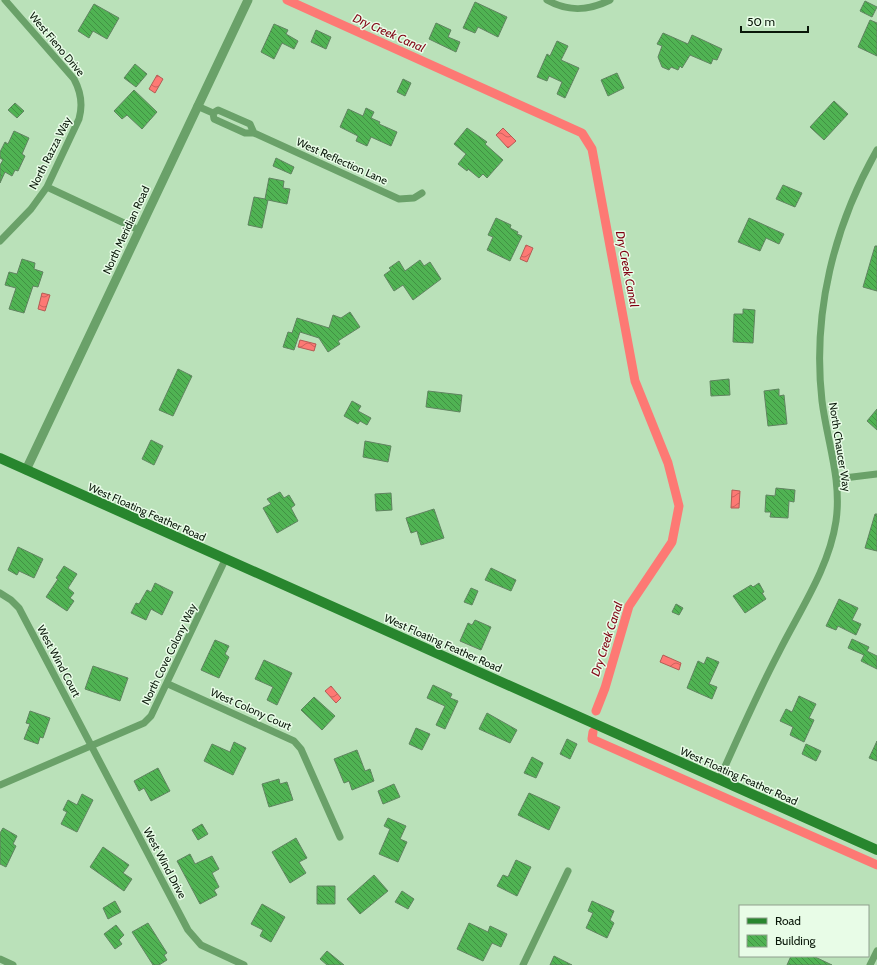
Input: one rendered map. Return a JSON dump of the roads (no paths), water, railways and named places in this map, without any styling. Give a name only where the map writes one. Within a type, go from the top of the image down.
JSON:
[{"type":"main road","name":"West Floating Feather Road","points":[[0,458],[225,560],[877,850]]},
{"type":"street","name":"West Fieno Drive","points":[[5,0],[74,79],[79,89],[82,108]]},
{"type":"street","name":"North Meridian Road","points":[[26,470],[248,0]]},
{"type":"street","points":[[548,0],[559,7],[571,10],[596,6],[610,0]]},
{"type":"street","name":"West Reflection Lane","points":[[197,106],[213,113],[218,110],[250,124],[254,132],[399,198],[414,198],[422,193]]},
{"type":"street","name":"North Razza Way","points":[[0,241],[31,209],[47,187],[79,119],[82,108]]},
{"type":"street","name":"North Chaucer Way","points":[[719,780],[762,686],[827,556],[836,518],[836,479],[826,428],[820,371],[821,328],[825,293],[832,258],[842,224],[856,191],[877,150]]},
{"type":"street","points":[[47,187],[139,230]]},
{"type":"street","points":[[836,479],[877,474]]},
{"type":"street","name":"North Cove Colony Way","points":[[0,785],[144,723],[157,707],[225,560]]},
{"type":"street","name":"West Wind Court","points":[[0,593],[11,600],[19,608],[92,746]]},
{"type":"street","name":"West Colony Court","points":[[168,684],[294,741],[301,749],[340,837]]},
{"type":"street","name":"West Wind Drive","points":[[92,746],[188,930],[201,945],[244,965]]},
{"type":"street","points":[[524,965],[568,871]]},
{"type":"street","points":[[870,965],[877,950]]},
{"type":"street","points":[[0,959],[13,965]]},
{"type":"water","points":[[157,75],[163,79],[155,93],[149,89]]},
{"type":"water","points":[[503,128],[516,141],[508,148],[496,135]]},
{"type":"water","points":[[526,245],[533,248],[527,262],[520,259]]},
{"type":"water","points":[[42,293],[50,295],[45,311],[38,309]]},
{"type":"water","points":[[300,340],[316,344],[314,351],[298,347]]},
{"type":"water","points":[[732,490],[740,491],[739,508],[731,508]]},
{"type":"water","points":[[663,655],[681,663],[679,670],[660,662]]},
{"type":"water","points":[[331,686],[341,698],[336,703],[325,691]]},
{"type":"waterway","name":"Dry Creek Canal","points":[[287,0],[582,133],[592,149],[635,381],[668,463],[679,506],[672,542],[629,606],[605,688],[596,711]]},
{"type":"waterway","name":"Dry Creek Canal","points":[[593,732],[592,739],[877,865]]}]
